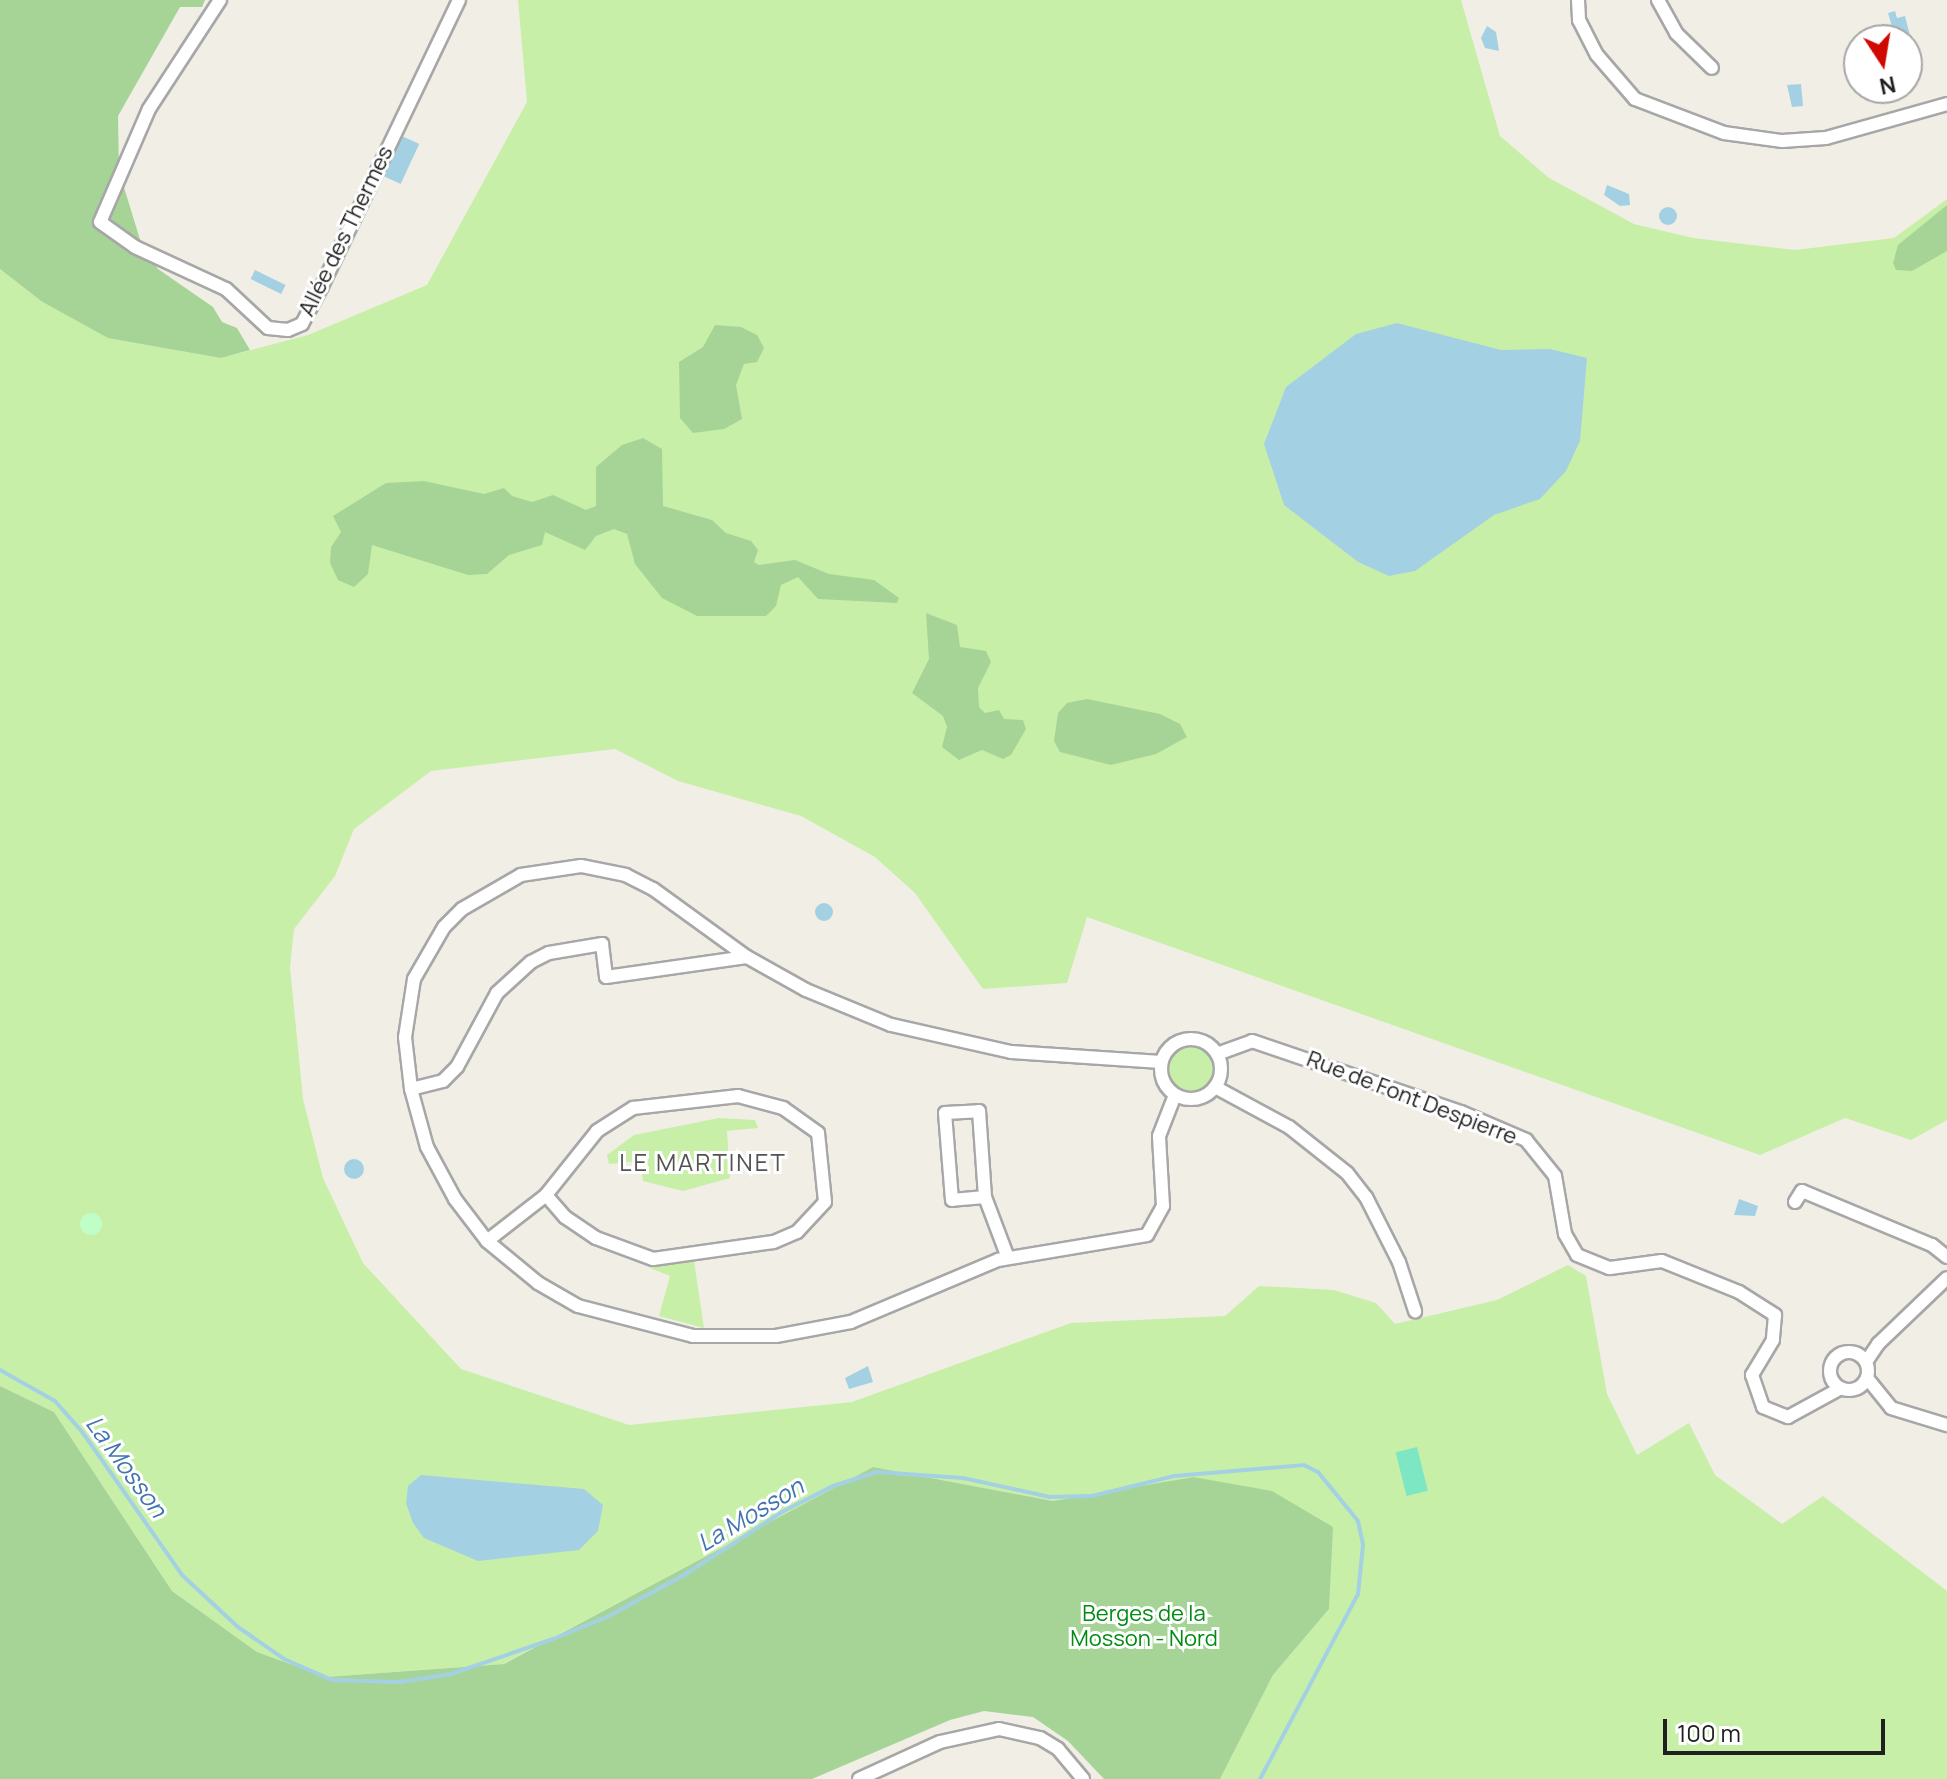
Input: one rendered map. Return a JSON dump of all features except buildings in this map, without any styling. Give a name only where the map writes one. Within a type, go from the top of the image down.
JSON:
[{"type":"street","name":"Allée des Thermes","points":[[220,0],[149,109],[100,222],[135,247],[226,289],[268,328],[288,330],[302,324],[322,286],[459,0]]},
{"type":"street","points":[[1578,0],[1579,20],[1597,55],[1635,99],[1724,133],[1782,141],[1826,138],[1947,104]]},
{"type":"street","points":[[1658,0],[1676,33],[1712,68]]},
{"type":"street","points":[[1161,1062],[1011,1052],[924,1036],[855,1012],[747,957],[678,905],[626,875],[581,866],[553,867],[506,881],[444,927],[414,979],[405,1037],[411,1089],[427,1147],[487,1241],[538,1283],[578,1306],[651,1329],[724,1337],[776,1336],[851,1322],[1008,1258],[1147,1235],[1155,1228],[1163,1206],[1159,1136],[1175,1095]]},
{"type":"street","points":[[411,1089],[443,1081],[457,1067],[497,993],[531,962],[549,953],[602,944],[606,977],[747,957]]},
{"type":"street","points":[[1181,1040],[1202,1041],[1217,1054],[1221,1071],[1215,1087],[1201,1097],[1175,1095],[1163,1081],[1161,1062],[1181,1040]]},
{"type":"street","name":"Rue de Font Despierre","points":[[1217,1054],[1252,1041],[1461,1112],[1526,1140],[1555,1176],[1565,1234],[1577,1255],[1610,1268],[1662,1261],[1764,1305],[1778,1324],[1752,1375],[1757,1400],[1769,1412],[1788,1417],[1836,1384]]},
{"type":"street","points":[[1215,1087],[1289,1127],[1347,1173],[1366,1197],[1399,1262],[1415,1311]]},
{"type":"street","points":[[487,1241],[546,1195],[597,1131],[625,1112],[655,1103],[753,1098],[783,1108],[818,1133],[825,1202],[797,1232],[773,1242],[653,1259],[596,1238],[565,1217],[546,1195]]},
{"type":"street","points":[[985,1197],[952,1200],[945,1113],[979,1111],[985,1197],[1008,1258]]},
{"type":"street","points":[[1795,1202],[1802,1191],[1932,1245],[1947,1257]]},
{"type":"street","points":[[1863,1382],[1836,1384],[1836,1357],[1862,1358],[1947,1278]]},
{"type":"street","points":[[1862,1358],[1863,1382],[1876,1394],[1904,1416],[1947,1425]]},
{"type":"street","points":[[859,1779],[940,1742],[999,1729],[1040,1738],[1058,1749],[1083,1779]]},
{"type":"green space","points":[[0,0],[205,0],[202,7],[180,7],[118,116],[119,171],[142,246],[158,269],[213,307],[222,322],[237,328],[250,350],[221,358],[108,338],[41,301],[0,269]]},
{"type":"green space","points":[[518,0],[1461,0],[1500,136],[1549,178],[1634,224],[1693,238],[1795,250],[1894,238],[1947,199],[1947,1120],[1911,1140],[1845,1118],[1760,1155],[1087,917],[1067,983],[983,989],[915,893],[875,857],[801,816],[678,781],[615,749],[431,771],[354,829],[335,876],[294,929],[290,967],[303,1099],[323,1178],[363,1263],[461,1369],[629,1425],[852,1402],[1071,1323],[1225,1316],[1259,1286],[1334,1290],[1376,1303],[1395,1324],[1497,1300],[1568,1265],[1586,1276],[1607,1394],[1637,1455],[1689,1423],[1715,1475],[1782,1524],[1823,1496],[1947,1591],[1947,1779],[1220,1779],[1273,1675],[1329,1609],[1193,1477],[1053,1501],[873,1467],[503,1664],[326,1677],[257,1652],[172,1591],[54,1412],[0,1386],[0,269],[41,301],[221,358],[308,335],[427,285],[527,102]]},
{"type":"green space","points":[[1947,205],[1947,251],[1912,271],[1896,270],[1893,263],[1898,245]]},
{"type":"green space","points":[[715,325],[741,327],[757,335],[764,348],[757,362],[744,364],[736,385],[742,419],[724,429],[693,433],[680,418],[679,362],[703,347]]},
{"type":"green space","points":[[643,438],[662,449],[663,506],[712,520],[726,533],[751,541],[758,550],[754,562],[759,565],[795,560],[829,574],[874,580],[899,598],[897,603],[818,599],[798,577],[781,585],[776,606],[766,616],[697,616],[662,598],[635,564],[627,534],[614,529],[596,536],[585,550],[545,532],[542,545],[509,555],[487,574],[468,575],[372,545],[368,574],[354,587],[338,580],[330,563],[331,547],[341,532],[333,516],[386,483],[424,481],[484,494],[504,488],[512,496],[532,502],[553,495],[586,510],[596,506],[596,467],[622,445]]},
{"type":"green space","points":[[926,613],[957,625],[960,647],[986,651],[991,662],[978,688],[979,707],[985,713],[999,710],[1004,719],[1023,720],[1026,729],[1011,755],[1003,759],[982,750],[959,760],[942,747],[947,727],[943,716],[912,693],[929,659]]},
{"type":"green space","points":[[1087,699],[1160,714],[1180,724],[1187,737],[1156,754],[1111,765],[1060,752],[1054,741],[1058,713],[1067,703]]},
{"type":"green space","points":[[1191,1047],[1207,1053],[1213,1069],[1207,1085],[1191,1091],[1175,1085],[1169,1069],[1175,1053]]},
{"type":"green space","points":[[719,1118],[755,1120],[758,1128],[727,1131],[730,1178],[683,1191],[643,1181],[639,1161],[609,1164],[607,1155],[634,1135]]},
{"type":"green space","points":[[91,1213],[99,1216],[102,1224],[99,1232],[91,1235],[83,1232],[80,1224],[83,1216]]},
{"type":"green space","points":[[694,1261],[704,1328],[659,1316],[670,1276],[650,1268],[651,1263]]},
{"type":"green space","name":"Berges de la Mosson - Nord","points":[[0,1386],[54,1412],[172,1591],[257,1652],[326,1677],[504,1664],[873,1467],[1053,1501],[1193,1477],[1272,1491],[1333,1527],[1329,1609],[1273,1675],[1220,1779],[1104,1779],[1068,1741],[1033,1717],[984,1711],[950,1720],[812,1779],[0,1779]]},
{"type":"green space","points":[[1417,1447],[1428,1491],[1407,1496],[1396,1452]]},
{"type":"water","points":[[1895,11],[1897,18],[1905,16],[1907,24],[1891,24],[1888,13]]},
{"type":"water","points":[[1487,26],[1496,32],[1499,51],[1485,48],[1481,38]]},
{"type":"water","points":[[1801,84],[1803,106],[1792,107],[1787,85]]},
{"type":"water","points":[[402,136],[419,144],[401,184],[383,176]]},
{"type":"water","points":[[1607,185],[1629,194],[1630,205],[1620,206],[1604,195]]},
{"type":"water","points":[[1668,207],[1677,216],[1668,225],[1659,216]]},
{"type":"water","points":[[255,270],[286,285],[281,294],[251,279]]},
{"type":"water","points":[[1397,323],[1501,350],[1550,349],[1587,358],[1580,441],[1566,471],[1540,499],[1494,515],[1415,571],[1389,576],[1358,562],[1284,505],[1264,444],[1286,387],[1356,334]]},
{"type":"water","points":[[824,903],[833,912],[824,921],[815,912]]},
{"type":"water","points":[[354,1159],[361,1162],[364,1169],[361,1176],[354,1179],[347,1176],[344,1169],[347,1162]]},
{"type":"water","points":[[1739,1199],[1758,1206],[1755,1216],[1734,1215]]},
{"type":"water","points":[[868,1366],[873,1382],[849,1389],[845,1378]]},
{"type":"water","points":[[421,1475],[584,1489],[603,1505],[598,1531],[579,1550],[478,1561],[424,1538],[413,1523],[406,1503],[408,1486]]},
{"type":"waterway","name":"La Mosson","points":[[0,1370],[55,1401],[83,1433],[182,1575],[238,1627],[284,1659],[332,1680],[400,1682],[451,1674],[553,1639],[607,1617],[684,1575],[782,1512],[833,1486],[877,1472],[963,1478],[1050,1497],[1092,1496],[1174,1476],[1304,1465],[1318,1472],[1358,1521],[1363,1545],[1358,1594],[1260,1779]]},
{"type":"district","name":"LE MARTINET","points":[[703,1162]]}]
